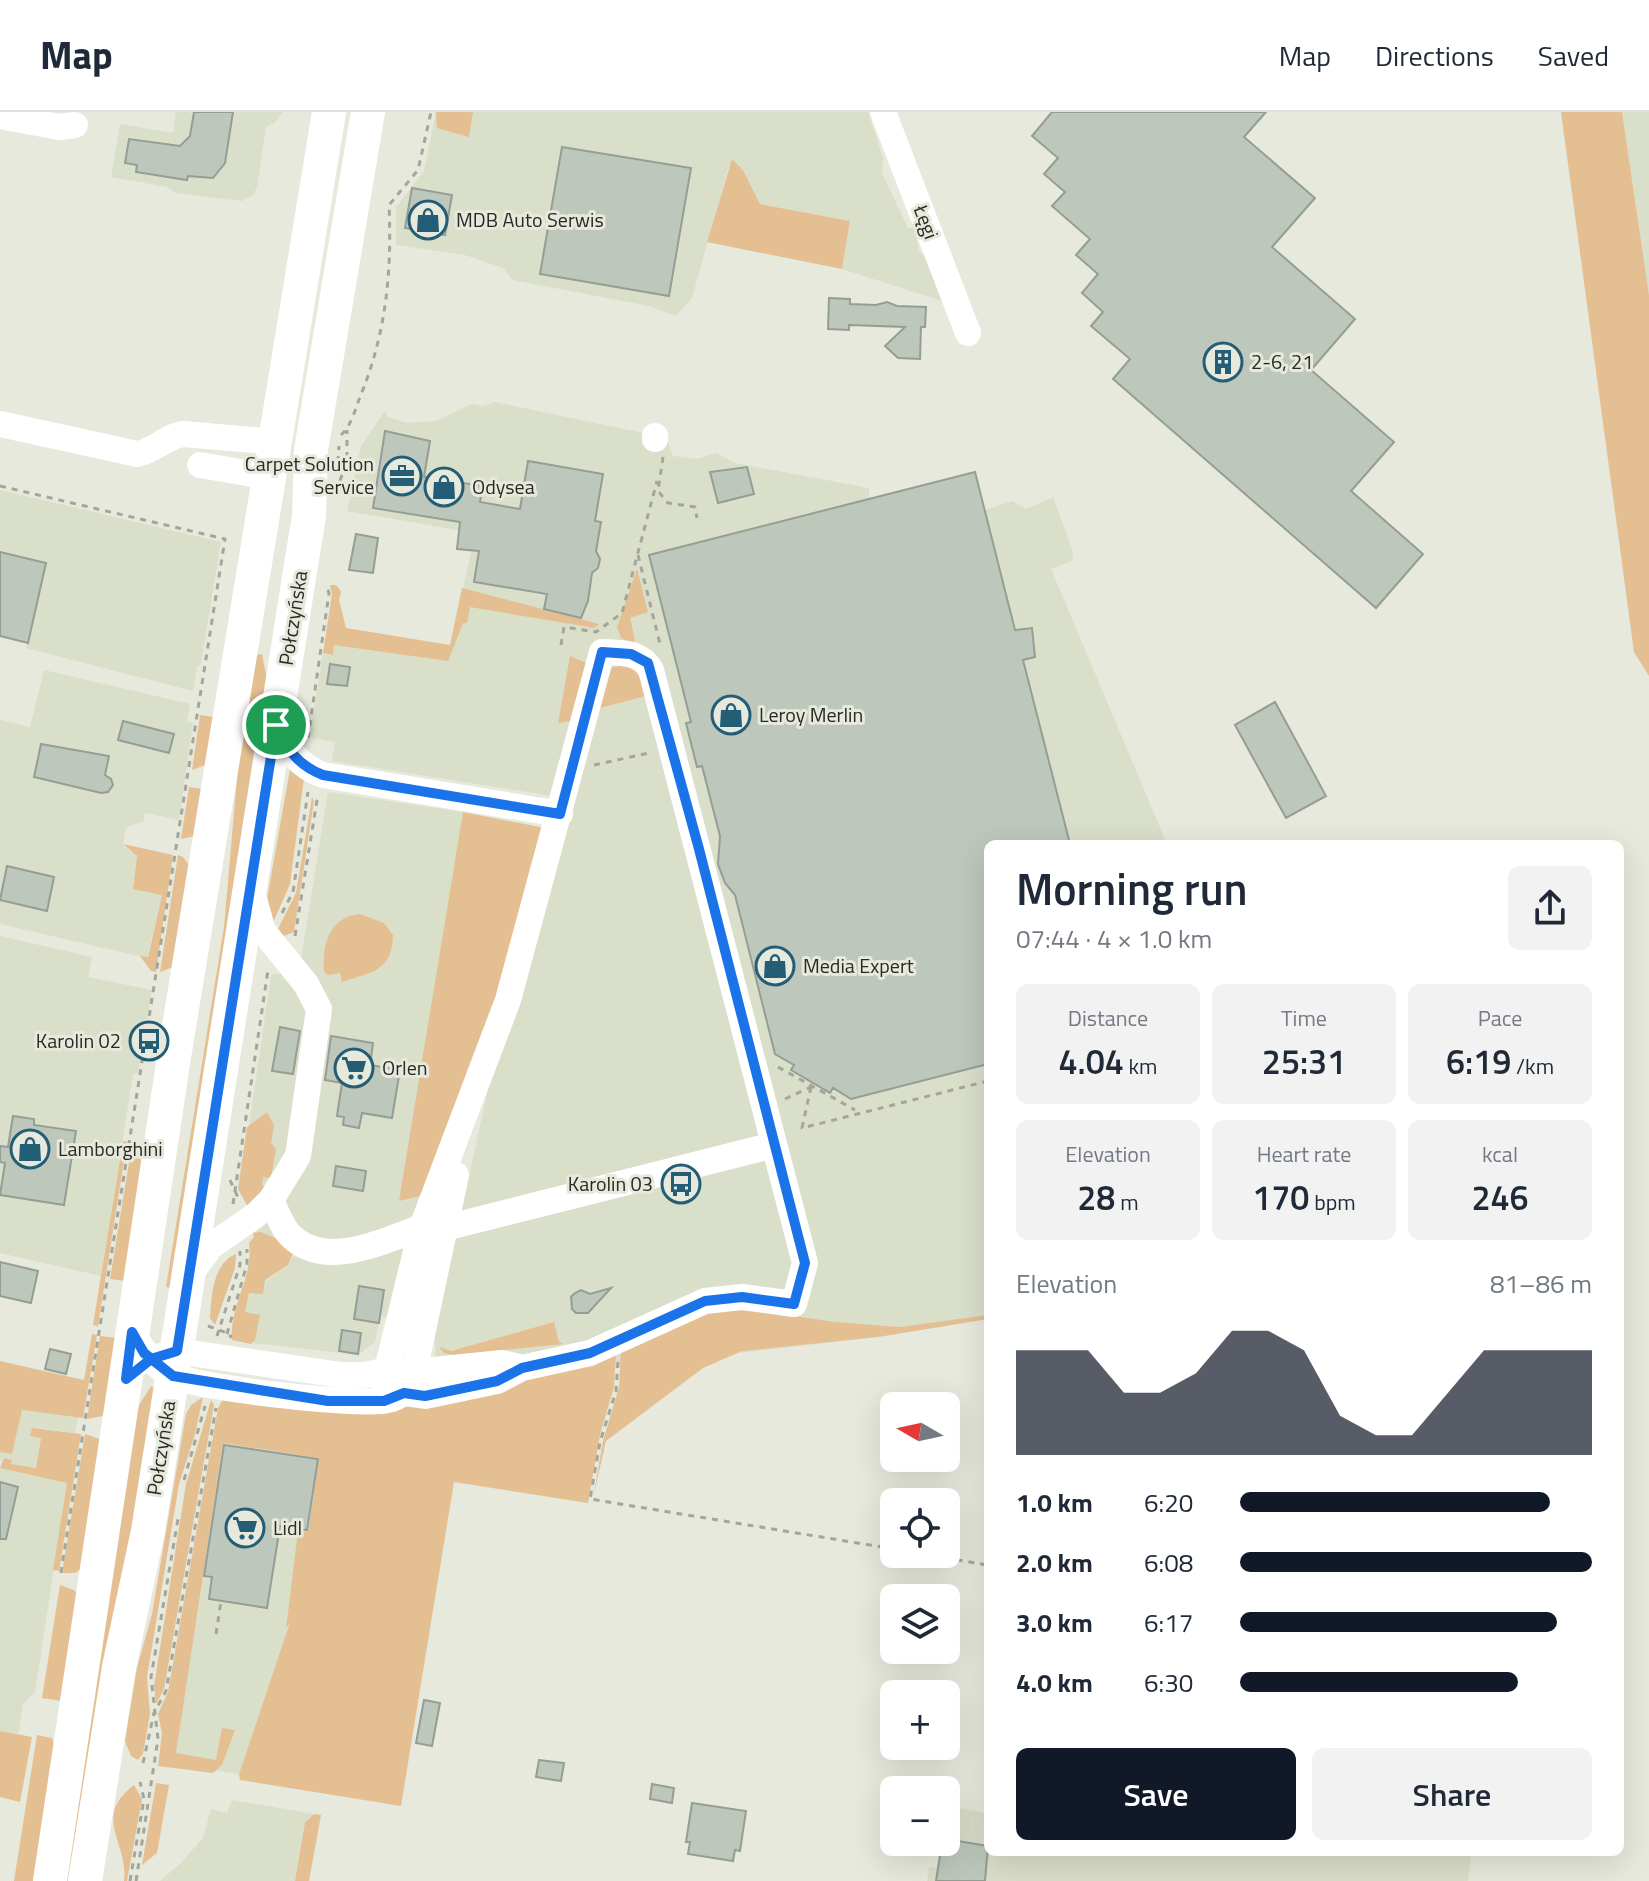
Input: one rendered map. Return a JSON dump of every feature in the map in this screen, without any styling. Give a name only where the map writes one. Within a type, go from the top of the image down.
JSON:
[{"type":"main road","name":"Połczyńska","points":[[50,1881],[152,1359],[270,477],[329,112]]},
{"type":"main road","name":"Połczyńska","points":[[85,1881],[119,1667],[148,1531],[152,1359],[189,1276],[251,889],[292,729],[309,516],[311,450],[368,112]]},
{"type":"street","name":"Łęgi","points":[[883,112],[968,333]]},
{"type":"street","points":[[0,116],[59,127],[75,125]]},
{"type":"street","points":[[0,424],[137,454],[183,434],[276,442]]},
{"type":"street","points":[[200,465],[270,477]]},
{"type":"street","points":[[152,1359],[328,1401],[401,1389],[502,1363],[522,1368],[590,1353],[705,1301],[742,1297],[794,1304],[805,1263],[651,670],[648,663],[631,654],[602,652],[508,1000],[470,1107],[387,1370]]},
{"type":"street","points":[[292,729],[293,756],[306,768],[323,775],[560,814]]},
{"type":"street","points":[[189,1276],[211,1246],[256,1215],[271,1200],[298,1156],[319,1009],[306,984],[263,931],[251,889]]},
{"type":"street","points":[[271,1200],[286,1231],[299,1244],[314,1251],[353,1250],[774,1145]]},
{"type":"street","points":[[401,1389],[434,1228]]},
{"type":"street","points":[[152,1359],[341,1375],[365,1375],[387,1370]]},
{"type":"street","points":[[387,1370],[401,1389]]},
{"type":"path","points":[[338,486],[347,461],[347,430],[383,330],[390,278],[389,205],[418,170],[431,112]]},
{"type":"path","points":[[337,475],[339,437],[347,430]]},
{"type":"path","points":[[561,645],[564,627],[596,632],[622,613],[666,442],[655,437]]},
{"type":"path","points":[[657,481],[662,498],[680,506],[695,507],[697,518]]},
{"type":"path","points":[[0,486],[225,539],[60,1578]]},
{"type":"path","points":[[292,729],[329,593],[324,580]]},
{"type":"path","points":[[574,757],[582,767],[650,753]]},
{"type":"path","points":[[277,923],[293,892],[308,780]]},
{"type":"path","points":[[286,944],[296,935],[317,784]]},
{"type":"path","points":[[233,1211],[270,957]]},
{"type":"path","points":[[768,1061],[857,1112]]},
{"type":"path","points":[[811,1087],[802,1128],[984,1082]]},
{"type":"path","points":[[216,1341],[240,1265],[237,1248],[246,1246],[247,1264],[226,1346]]},
{"type":"path","points":[[206,1322],[210,1328],[227,1333],[233,1343]]},
{"type":"path","points":[[616,1341],[616,1391],[600,1442],[590,1499],[880,1547]]},
{"type":"path","points":[[143,1763],[154,1713],[166,1691],[219,1395]]},
{"type":"path","points":[[183,1485],[208,1396]]},
{"type":"path","points":[[136,1881],[158,1739],[151,1677],[178,1514]]},
{"type":"path","points":[[960,1560],[984,1564]]},
{"type":"path","points":[[216,1634],[221,1601]]},
{"type":"path","points":[[130,1881],[144,1799],[140,1782]]},
{"type":"shaded area","points":[[176,112],[283,112],[266,127],[257,187],[253,195],[242,201],[175,193],[167,187],[111,177],[120,124],[173,133]]},
{"type":"shaded area","points":[[436,112],[868,112],[883,158],[882,173],[908,228],[915,228],[920,253],[926,255],[945,302],[842,269],[850,221],[760,204],[743,170],[728,168],[692,298],[676,316],[649,306],[513,280],[503,268],[465,255],[396,245],[396,207],[424,171]]},
{"type":"shaded area","points":[[436,112],[473,112],[469,137],[437,128]]},
{"type":"shaded area","points":[[1561,112],[1622,112],[1649,295],[1649,676],[1634,652]]},
{"type":"shaded area","points":[[1622,112],[1649,112],[1649,295]]},
{"type":"shaded area","points":[[732,159],[743,170],[760,204],[850,221],[842,269],[707,242]]},
{"type":"shaded area","points":[[495,402],[667,438],[673,456],[697,459],[716,453],[735,463],[869,488],[869,499],[975,472],[985,510],[1012,501],[1026,509],[1053,497],[1073,552],[1072,561],[1051,569],[1165,840],[984,840],[984,1320],[878,1337],[616,1367],[436,1401],[435,1334],[488,1089],[523,993],[571,802],[540,794],[332,761],[335,742],[312,738],[310,734],[323,653],[332,655],[334,644],[451,645],[475,533],[347,511],[361,446],[385,411],[388,417],[407,423],[437,421],[471,404],[482,406]]},
{"type":"shaded area","points":[[0,490],[221,542],[201,664],[197,667],[193,691],[26,648],[27,642],[0,636]]},
{"type":"shaded area","points":[[637,569],[648,612],[630,618],[635,641],[631,643],[621,638],[617,627]]},
{"type":"shaded area","points":[[330,585],[336,585],[341,591],[339,600],[346,628],[450,645],[462,588],[599,624],[595,628],[470,607],[467,623],[463,623],[448,661],[334,645],[333,655],[323,653],[332,594]]},
{"type":"shaded area","points":[[262,654],[268,685],[171,1288],[166,1287],[224,927],[238,767],[255,655]]},
{"type":"shaded area","points":[[570,656],[586,663],[572,721],[558,723]]},
{"type":"shaded area","points":[[625,665],[636,668],[649,695],[596,709],[611,668]]},
{"type":"shaded area","points":[[44,670],[190,704],[187,721],[193,723],[179,820],[145,813],[143,822],[126,827],[123,846],[137,856],[133,885],[162,895],[147,958],[0,924],[0,720],[30,727]]},
{"type":"shaded area","points":[[200,715],[214,717],[208,764],[192,770]]},
{"type":"shaded area","points":[[290,769],[304,778],[290,884],[272,925],[267,899]]},
{"type":"shaded area","points":[[189,787],[202,789],[195,836],[181,839]]},
{"type":"shaded area","points":[[328,792],[463,812],[400,1200],[425,1195],[413,1223],[332,1246],[295,1228],[292,1214],[273,1236],[257,1232],[241,1181],[271,975],[282,973],[301,959]]},
{"type":"shaded area","points":[[312,797],[314,801],[294,932],[281,937],[277,931],[296,893]]},
{"type":"shaded area","points":[[463,812],[540,827],[544,834],[497,1003],[425,1195],[399,1201]]},
{"type":"shaded area","points":[[123,844],[173,855],[156,972],[151,971],[140,956],[148,957],[162,895],[133,889],[137,856]]},
{"type":"shaded area","points":[[178,855],[191,868],[173,967],[160,972]]},
{"type":"shaded area","points":[[360,914],[384,923],[393,935],[392,947],[389,957],[378,969],[342,982],[340,973],[327,975],[324,971],[327,941],[341,920]]},
{"type":"shaded area","points":[[0,936],[92,957],[88,977],[152,990],[138,1073],[133,1074],[101,1276],[0,1253]]},
{"type":"shaded area","points":[[267,1112],[274,1125],[271,1143],[276,1149],[271,1178],[263,1177],[262,1185],[267,1187],[248,1207],[238,1189],[247,1127]]},
{"type":"shaded area","points":[[123,1141],[127,1142],[98,1326],[93,1325]]},
{"type":"shaded area","points":[[132,1144],[140,1151],[142,1179],[126,1281],[110,1279]]},
{"type":"shaded area","points":[[260,1232],[282,1240],[293,1253],[288,1265],[265,1280],[263,1294],[249,1293],[245,1312],[260,1315],[255,1340],[251,1344],[232,1340],[232,1327],[248,1268],[249,1243],[254,1237],[253,1233]]},
{"type":"shaded area","points":[[401,1247],[404,1254],[391,1318],[380,1316],[375,1342],[358,1355],[254,1343],[245,1313],[249,1293],[288,1265],[292,1257]]},
{"type":"shaded area","points":[[236,1254],[235,1268],[215,1325],[210,1318],[215,1282],[222,1265]]},
{"type":"shaded area","points":[[745,1309],[835,1322],[900,1327],[984,1316],[984,1320],[878,1337],[742,1351],[703,1368],[606,1441],[593,1498],[603,1441],[619,1387],[621,1350],[704,1312]]},
{"type":"shaded area","points":[[554,1322],[559,1342],[563,1344],[453,1355],[444,1353],[439,1347],[451,1351]]},
{"type":"shaded area","points":[[92,1334],[97,1335],[83,1418],[22,1410],[12,1454],[0,1452],[0,1361],[84,1380]]},
{"type":"shaded area","points":[[100,1336],[118,1338],[106,1408],[102,1416],[87,1419]]},
{"type":"shaded area","points":[[616,1353],[614,1387],[600,1435],[588,1503],[454,1482],[401,1806],[240,1780],[239,1774],[290,1622],[286,1629],[298,1531],[308,1532],[319,1458],[223,1443],[176,1753],[216,1760],[222,1728],[235,1730],[222,1765],[213,1773],[158,1766],[162,1733],[158,1714],[168,1692],[218,1408],[224,1398],[320,1408]]},
{"type":"shaded area","points":[[151,1386],[155,1389],[75,1881],[60,1881],[136,1410]]},
{"type":"shaded area","points":[[203,1397],[179,1484],[147,1677],[150,1714],[143,1754],[138,1760],[131,1756],[125,1741],[137,1668],[152,1614],[186,1414],[191,1405]]},
{"type":"shaded area","points":[[211,1400],[214,1405],[164,1689],[156,1704],[154,1686],[186,1484]]},
{"type":"shaded area","points":[[229,1406],[358,1416],[239,1774],[171,1764]]},
{"type":"shaded area","points":[[22,1410],[78,1417],[75,1433],[39,1428],[41,1437],[36,1468],[11,1464],[11,1460],[4,1458],[0,1462],[0,1452],[12,1454]]},
{"type":"shaded area","points":[[32,1428],[81,1434],[59,1571],[53,1570],[67,1483],[0,1468],[4,1458],[12,1460],[11,1464],[36,1468],[41,1438],[30,1436]]},
{"type":"shaded area","points":[[85,1434],[99,1439],[101,1446],[81,1569],[75,1573],[62,1573]]},
{"type":"shaded area","points":[[0,1468],[67,1483],[35,1692],[23,1704],[18,1735],[0,1731]]},
{"type":"shaded area","points":[[60,1585],[74,1590],[78,1596],[62,1701],[42,1698]]},
{"type":"shaded area","points":[[0,1731],[32,1737],[20,1802],[0,1797]]},
{"type":"shaded area","points":[[37,1735],[52,1738],[55,1749],[33,1881],[14,1881]]},
{"type":"shaded area","points":[[156,1783],[169,1785],[157,1853],[142,1865]]},
{"type":"shaded area","points":[[134,1785],[142,1799],[127,1881],[124,1881],[122,1854],[113,1820],[121,1797]]},
{"type":"shaded area","points":[[232,1800],[314,1814],[305,1822],[295,1881],[160,1881],[203,1838],[211,1809],[227,1813]]},
{"type":"shaded area","points":[[960,1808],[984,1812],[984,1856],[1471,1856],[1468,1881],[927,1881],[929,1867],[938,1868],[940,1856],[960,1856]]},
{"type":"shaded area","points":[[314,1814],[321,1815],[309,1881],[295,1881],[305,1822]]},
{"type":"building","points":[[194,112],[233,112],[225,163],[213,178],[188,176],[187,180],[136,172],[137,165],[125,163],[129,139],[180,146],[190,136]]},
{"type":"building","name":"2-6, 21","points":[[1052,112],[1266,112],[1244,137],[1315,198],[1272,247],[1355,319],[1311,370],[1394,442],[1351,491],[1423,554],[1376,608],[1113,379],[1130,359],[1091,326],[1103,312],[1082,293],[1098,274],[1076,255],[1090,239],[1052,206],[1065,192],[1044,174],[1058,158],[1032,136]]},
{"type":"building","points":[[562,147],[691,168],[669,296],[540,274]]},
{"type":"building","points":[[412,188],[452,195],[445,235],[405,228]]},
{"type":"building","points":[[829,298],[850,299],[850,304],[876,305],[887,302],[897,306],[926,307],[925,327],[921,327],[920,359],[898,358],[885,346],[905,327],[849,325],[849,330],[828,329]]},
{"type":"building","points":[[385,431],[430,441],[424,477],[483,486],[480,502],[520,509],[528,461],[603,474],[595,521],[601,522],[596,551],[600,559],[598,568],[592,573],[588,601],[581,618],[544,609],[547,594],[474,582],[479,551],[457,549],[460,522],[373,508]]},
{"type":"building","points":[[747,467],[754,494],[718,503],[710,472]]},
{"type":"building","points":[[975,472],[1015,630],[1032,628],[1035,657],[1023,660],[1069,840],[984,840],[984,1065],[851,1099],[833,1088],[830,1093],[791,1070],[794,1065],[775,1054],[735,895],[725,883],[718,864],[720,836],[702,766],[697,767],[686,723],[691,722],[649,555]]},
{"type":"building","points":[[356,534],[378,538],[373,573],[349,570]]},
{"type":"building","points":[[0,552],[46,563],[28,643],[0,636]]},
{"type":"building","points":[[330,664],[350,667],[347,686],[327,684]]},
{"type":"building","points":[[1275,702],[1326,796],[1286,818],[1235,725]]},
{"type":"building","points":[[123,721],[174,734],[169,753],[118,740]]},
{"type":"building","points":[[41,744],[109,756],[105,775],[113,785],[108,792],[101,793],[34,777]]},
{"type":"building","points":[[7,866],[54,877],[47,911],[0,900]]},
{"type":"building","points":[[280,1027],[300,1031],[293,1074],[272,1071]]},
{"type":"building","points":[[331,1036],[373,1043],[370,1065],[400,1070],[392,1118],[362,1113],[359,1128],[343,1125],[344,1117],[337,1116],[342,1083],[325,1080]]},
{"type":"building","points":[[13,1116],[34,1119],[34,1125],[76,1131],[64,1205],[0,1195],[5,1163],[0,1162],[0,1146],[8,1147]]},
{"type":"building","points":[[336,1166],[366,1171],[363,1191],[333,1186]]},
{"type":"building","points":[[0,1262],[38,1271],[31,1303],[0,1296]]},
{"type":"building","points":[[359,1286],[384,1290],[379,1323],[354,1319]]},
{"type":"building","points":[[611,1288],[588,1313],[576,1313],[572,1309],[571,1297],[575,1293],[581,1290],[590,1294]]},
{"type":"building","points":[[342,1330],[361,1333],[358,1354],[339,1351]]},
{"type":"building","points":[[50,1349],[71,1354],[66,1374],[45,1369]]},
{"type":"building","name":"Lidl","points":[[224,1445],[318,1459],[307,1530],[280,1526],[267,1608],[209,1599],[212,1577],[204,1576]]},
{"type":"building","points":[[0,1482],[18,1487],[6,1539],[0,1539]]},
{"type":"building","points":[[424,1700],[440,1703],[432,1746],[416,1743]]},
{"type":"building","points":[[539,1760],[564,1763],[561,1781],[536,1777]]},
{"type":"building","points":[[652,1784],[674,1788],[672,1803],[650,1799]]},
{"type":"building","points":[[692,1803],[746,1811],[740,1851],[735,1850],[733,1861],[688,1854],[690,1842],[686,1842]]},
{"type":"building","points":[[960,1841],[984,1845],[984,1856],[987,1856],[985,1881],[936,1881],[940,1856],[960,1856]]},
{"type":"place","name":"MDB Auto Serwis","points":[[428,220]]},
{"type":"place","name":"2-6, 21","points":[[1223,362]]},
{"type":"place","name":"Carpet Solution Service","points":[[402,476]]},
{"type":"place","name":"Odysea","points":[[444,487]]},
{"type":"place","name":"Leroy Merlin","points":[[731,715]]},
{"type":"place","name":"Media Expert","points":[[775,966]]},
{"type":"place","name":"Karolin 02","points":[[149,1041]]},
{"type":"place","name":"Orlen","points":[[354,1068]]},
{"type":"place","name":"Lamborghini","points":[[30,1149]]},
{"type":"place","name":"Karolin 03","points":[[681,1184]]},
{"type":"place","name":"Lidl","points":[[245,1528]]},
{"type":"route","points":[[276,725],[177,1351],[151,1359],[126,1379],[132,1332],[144,1353],[151,1359],[173,1376],[328,1401],[384,1401],[404,1393],[425,1396],[497,1381],[522,1368],[590,1353],[705,1301],[742,1297],[794,1304],[803,1281],[805,1263],[648,663],[631,654],[602,652],[560,814],[323,775],[306,768],[293,756],[276,725]]}]
